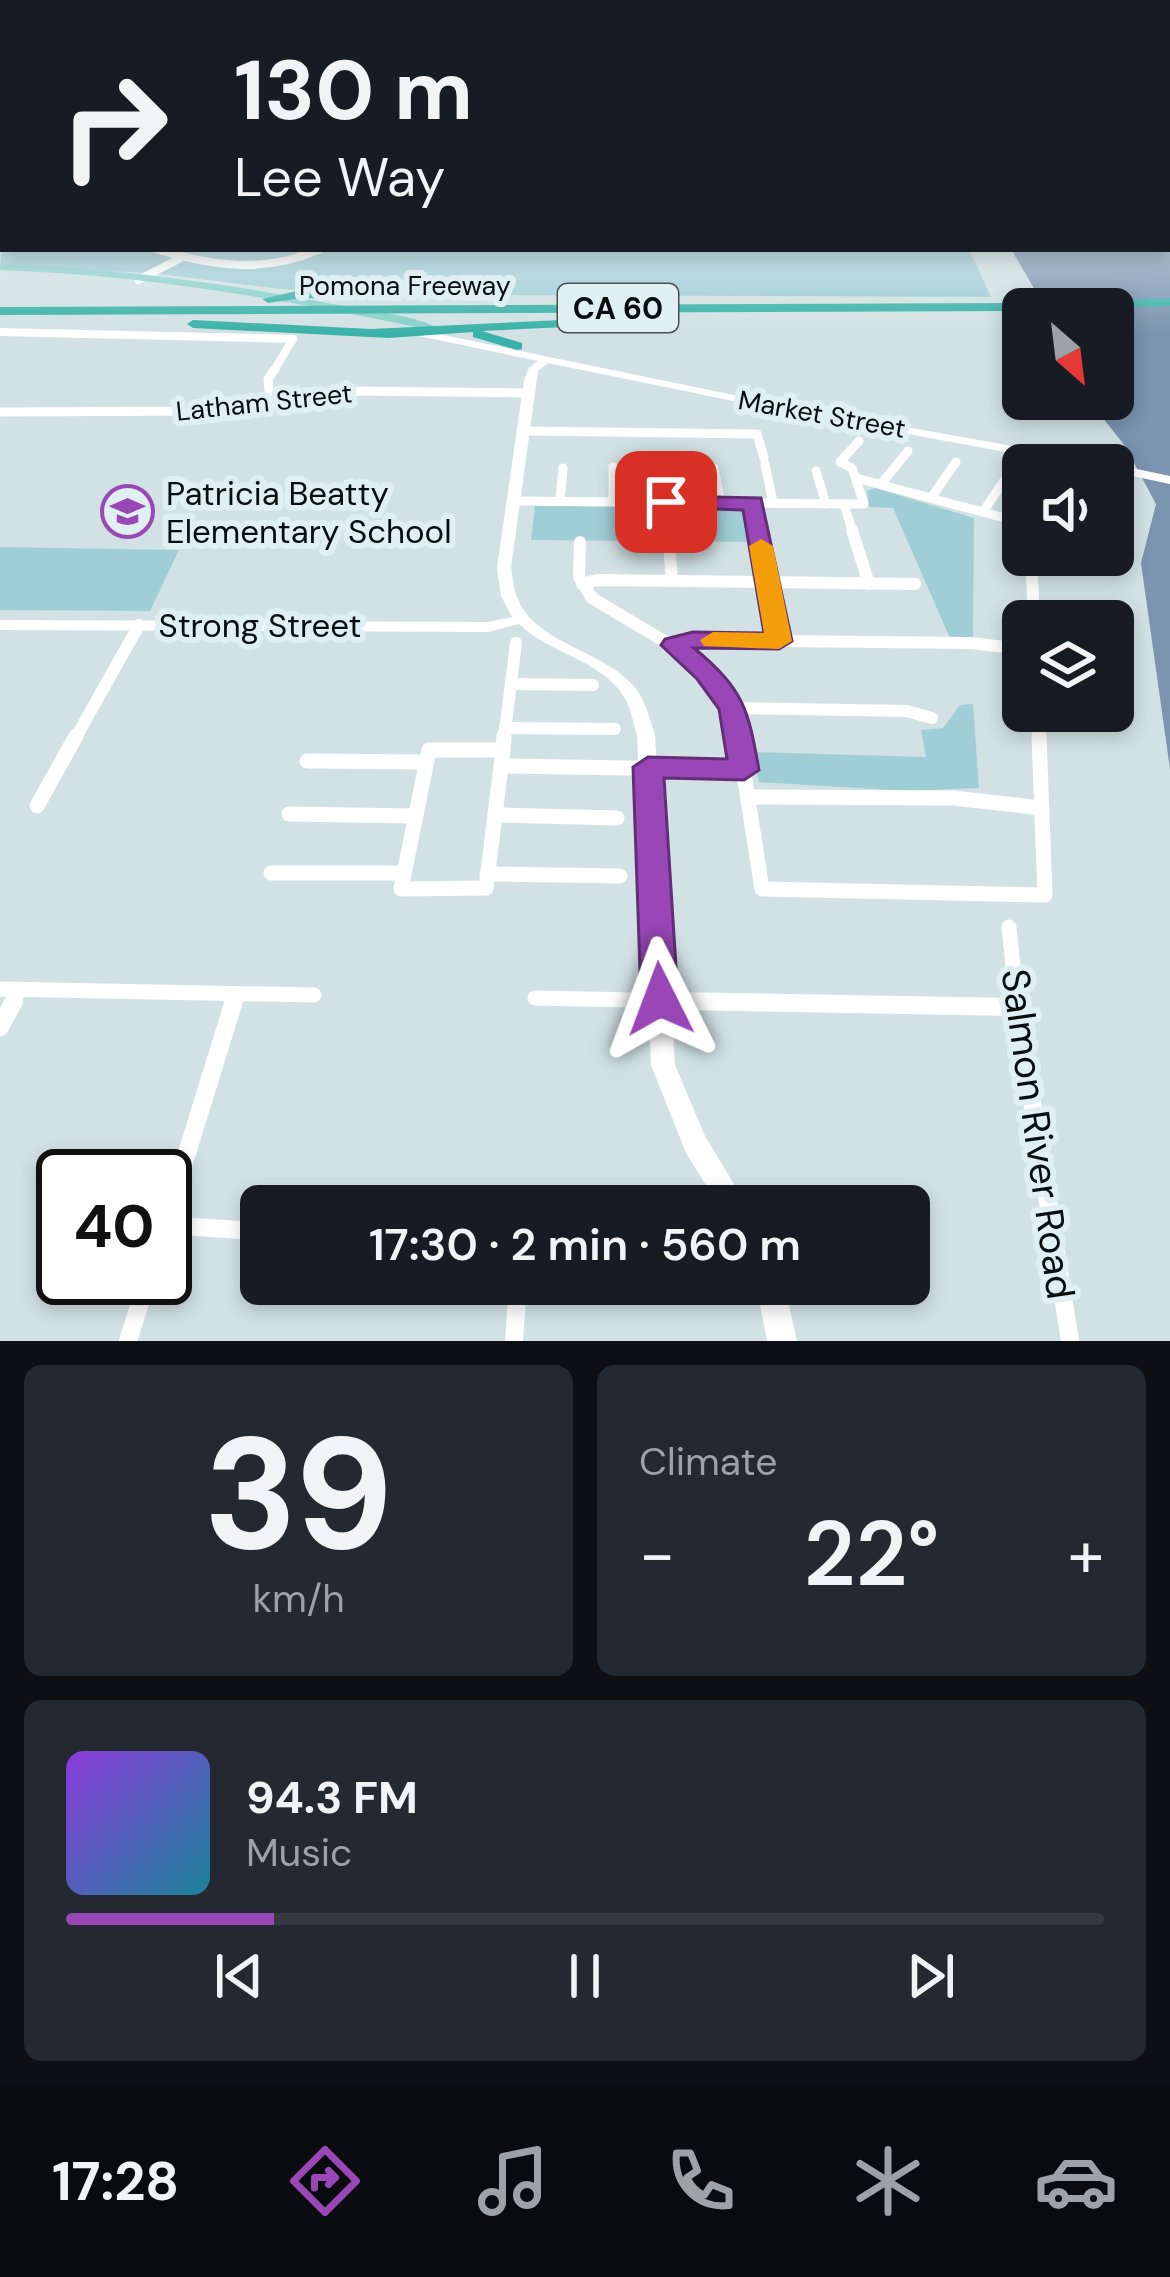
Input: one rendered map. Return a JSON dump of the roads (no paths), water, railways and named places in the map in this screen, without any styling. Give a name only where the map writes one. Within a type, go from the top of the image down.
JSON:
[{"type":"highway","points":[[202,302],[226,295],[220,291]]},
{"type":"highway","points":[[0,314],[263,300],[858,311]]},
{"type":"highway","name":"Pomona Freeway","points":[[0,314],[286,303],[376,309],[1002,311]]},
{"type":"highway","name":"Pomona Freeway","points":[[1134,306],[1170,305]]},
{"type":"highway","name":"Pomona Freeway","points":[[1134,309],[1170,305]]},
{"type":"highway","points":[[0,314],[436,332],[858,311]]},
{"type":"highway","name":"Pomona Freeway","points":[[0,314],[313,316],[404,322],[858,311]]},
{"type":"highway","points":[[375,332],[404,322],[436,332]]},
{"type":"highway","points":[[490,326],[476,332],[517,346]]},
{"type":"main road","name":"Market Street","points":[[0,269],[141,278],[404,322]]},
{"type":"main road","name":"Market Street","points":[[141,278],[436,332]]},
{"type":"street","points":[[164,252],[249,265],[293,260],[313,252]]},
{"type":"street","points":[[141,278],[181,258]]},
{"type":"street","points":[[0,332],[293,339],[268,379],[270,403]]},
{"type":"street","name":"Market Street","points":[[436,332],[517,346],[548,358]]},
{"type":"street","name":"Market Street","points":[[436,332],[772,406],[1002,448]]},
{"type":"street","points":[[548,358],[533,370],[529,392],[505,595],[518,620],[613,674],[633,696],[646,735],[664,1065],[677,1108],[722,1185]]},
{"type":"street","name":"Latham Street","points":[[0,412],[174,412],[348,391],[529,392]]},
{"type":"street","points":[[525,430],[757,434],[773,503]]},
{"type":"street","points":[[514,501],[863,504],[852,468],[840,462],[860,441]]},
{"type":"street","points":[[881,484],[908,451]]},
{"type":"street","points":[[931,497],[956,462]]},
{"type":"street","points":[[613,467],[613,502]]},
{"type":"street","points":[[560,501],[563,468]]},
{"type":"street","points":[[663,468],[666,502]]},
{"type":"street","points":[[714,468],[721,503]]},
{"type":"street","points":[[816,471],[826,504]]},
{"type":"street","points":[[1134,472],[1170,480]]},
{"type":"street","points":[[856,478],[1002,517]]},
{"type":"street","points":[[983,512],[1002,484]]},
{"type":"street","points":[[753,503],[779,641]]},
{"type":"street","points":[[844,504],[869,584]]},
{"type":"street","points":[[580,542],[582,584],[605,607],[674,645],[707,673],[734,708],[762,889],[1046,895],[1038,732]]},
{"type":"street","points":[[669,543],[672,581]]},
{"type":"street","points":[[582,584],[915,584]]},
{"type":"street","name":"Strong Street","points":[[0,625],[488,627],[518,620]]},
{"type":"street","points":[[37,806],[139,625]]},
{"type":"street","points":[[674,645],[693,640],[1002,647]]},
{"type":"street","points":[[486,881],[516,643]]},
{"type":"street","points":[[511,684],[593,686]]},
{"type":"street","points":[[734,708],[907,711],[932,718]]},
{"type":"street","points":[[506,728],[615,729]]},
{"type":"street","points":[[620,876],[401,890],[429,750],[744,770]]},
{"type":"street","points":[[308,761],[427,762]]},
{"type":"street","points":[[748,796],[970,799],[1042,808]]},
{"type":"street","points":[[289,814],[416,816]]},
{"type":"street","points":[[495,815],[617,818]]},
{"type":"street","points":[[271,873],[404,873]]},
{"type":"street","name":"Salmon River Road","points":[[1009,927],[1016,1007],[1070,1341]]},
{"type":"street","points":[[0,1027],[9,989],[314,995]]},
{"type":"street","points":[[188,1149],[236,994]]},
{"type":"street","points":[[535,998],[1016,1007]]},
{"type":"street","points":[[192,1227],[240,1230]]},
{"type":"street","points":[[128,1341],[139,1305]]},
{"type":"street","points":[[514,1341],[517,1305]]},
{"type":"street","points":[[774,1305],[782,1341]]},
{"type":"place","name":"Patricia Beatty Elementary School","points":[[127,512]]}]
